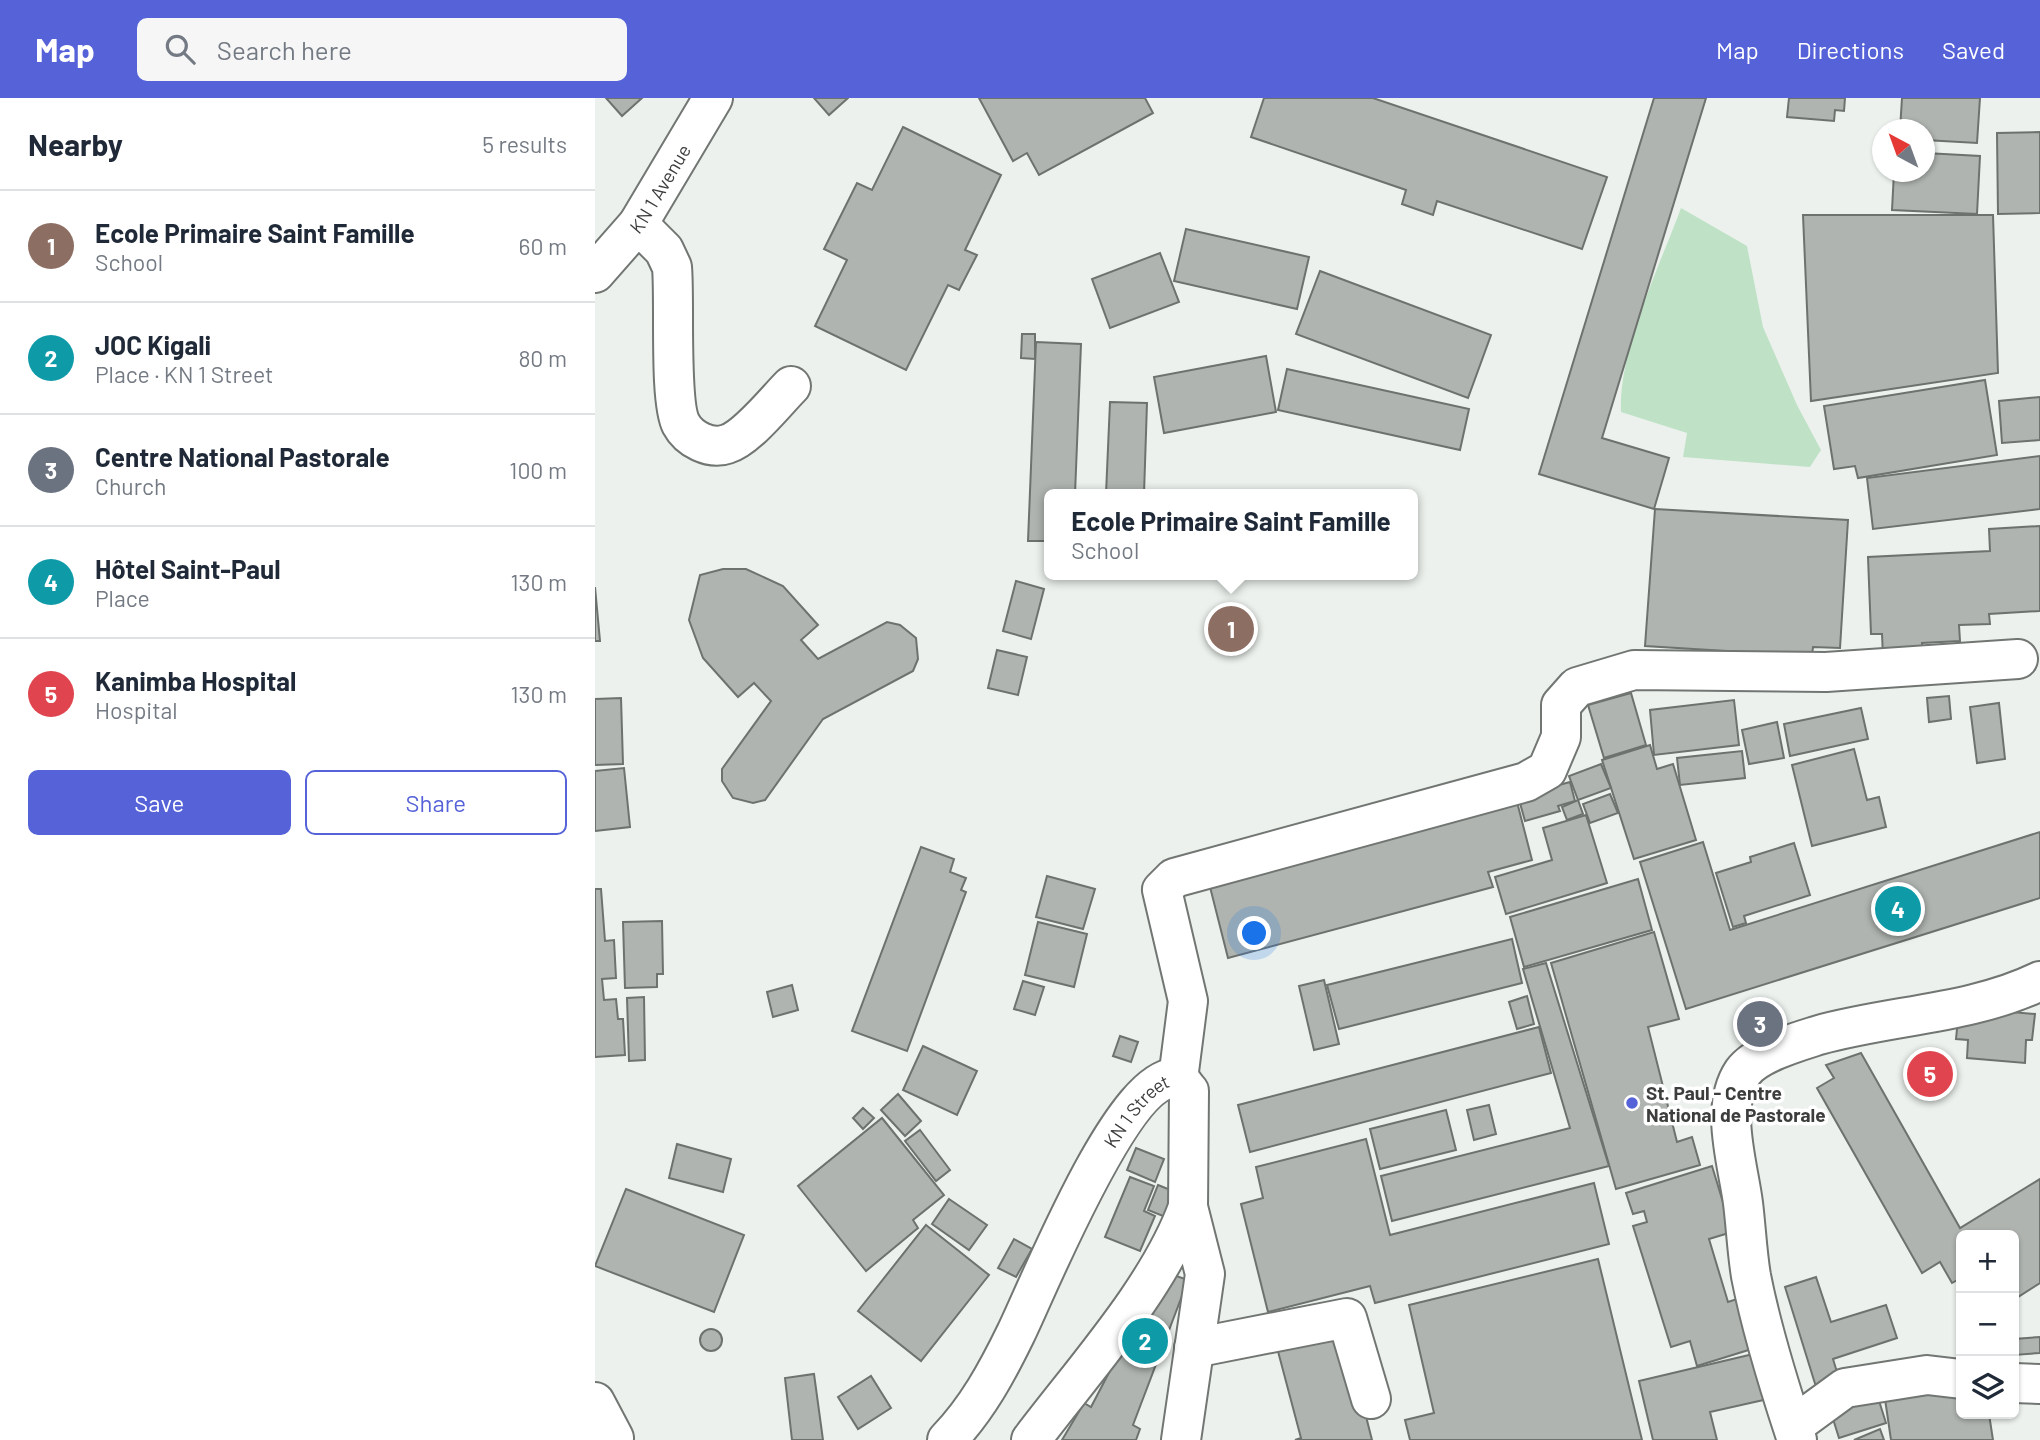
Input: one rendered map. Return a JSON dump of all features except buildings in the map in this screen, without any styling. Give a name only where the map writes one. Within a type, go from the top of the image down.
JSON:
[{"type":"street","name":"KN 1 Avenue","points":[[595,273],[638,224],[713,98]]},
{"type":"street","points":[[638,224],[664,250],[671,267],[675,384],[680,422],[690,435],[711,446],[728,444],[743,434],[791,386]]},
{"type":"street","points":[[1178,1079],[1188,1001],[1161,890],[1174,878],[1526,782],[1547,770],[1561,737],[1561,705],[1577,687],[1634,670],[1826,672],[2018,659]]},
{"type":"street","points":[[1956,1378],[1927,1375],[1845,1388],[1795,1433],[1761,1320],[1745,1242],[1733,1125],[1737,1086],[1744,1071],[1756,1060],[1818,1035],[1941,1010],[2021,990],[2040,981]]},
{"type":"street","name":"KN 1 Street","points":[[947,1440],[968,1419],[992,1378],[1017,1331],[1053,1247],[1115,1135],[1129,1113],[1160,1084],[1173,1078],[1178,1079],[1189,1091],[1188,1207],[1205,1273],[1181,1440]]},
{"type":"street","points":[[1031,1440],[1126,1315],[1178,1235],[1188,1207]]},
{"type":"street","points":[[1194,1348],[1347,1318],[1371,1399]]},
{"type":"street","points":[[2019,1382],[2040,1384]]},
{"type":"street","points":[[595,1402],[609,1435]]},
{"type":"green space","points":[[1681,208],[1747,246],[1763,327],[1797,405],[1821,450],[1810,467],[1683,457],[1687,433],[1621,412],[1622,388],[1633,336]]},
{"type":"place","name":"Ecole Primaire Saint Famille","points":[[1231,629]]},
{"type":"place","name":"Hôtel Saint-Paul","points":[[1898,909]]},
{"type":"place","name":"Centre National Pastorale","points":[[1760,1024]]},
{"type":"place","name":"Kanimba Hospital","points":[[1930,1074]]},
{"type":"place","name":"St. Paul - Centre National de Pastorale","points":[[1632,1103]]},
{"type":"place","name":"JOC Kigali","points":[[1145,1341]]}]
